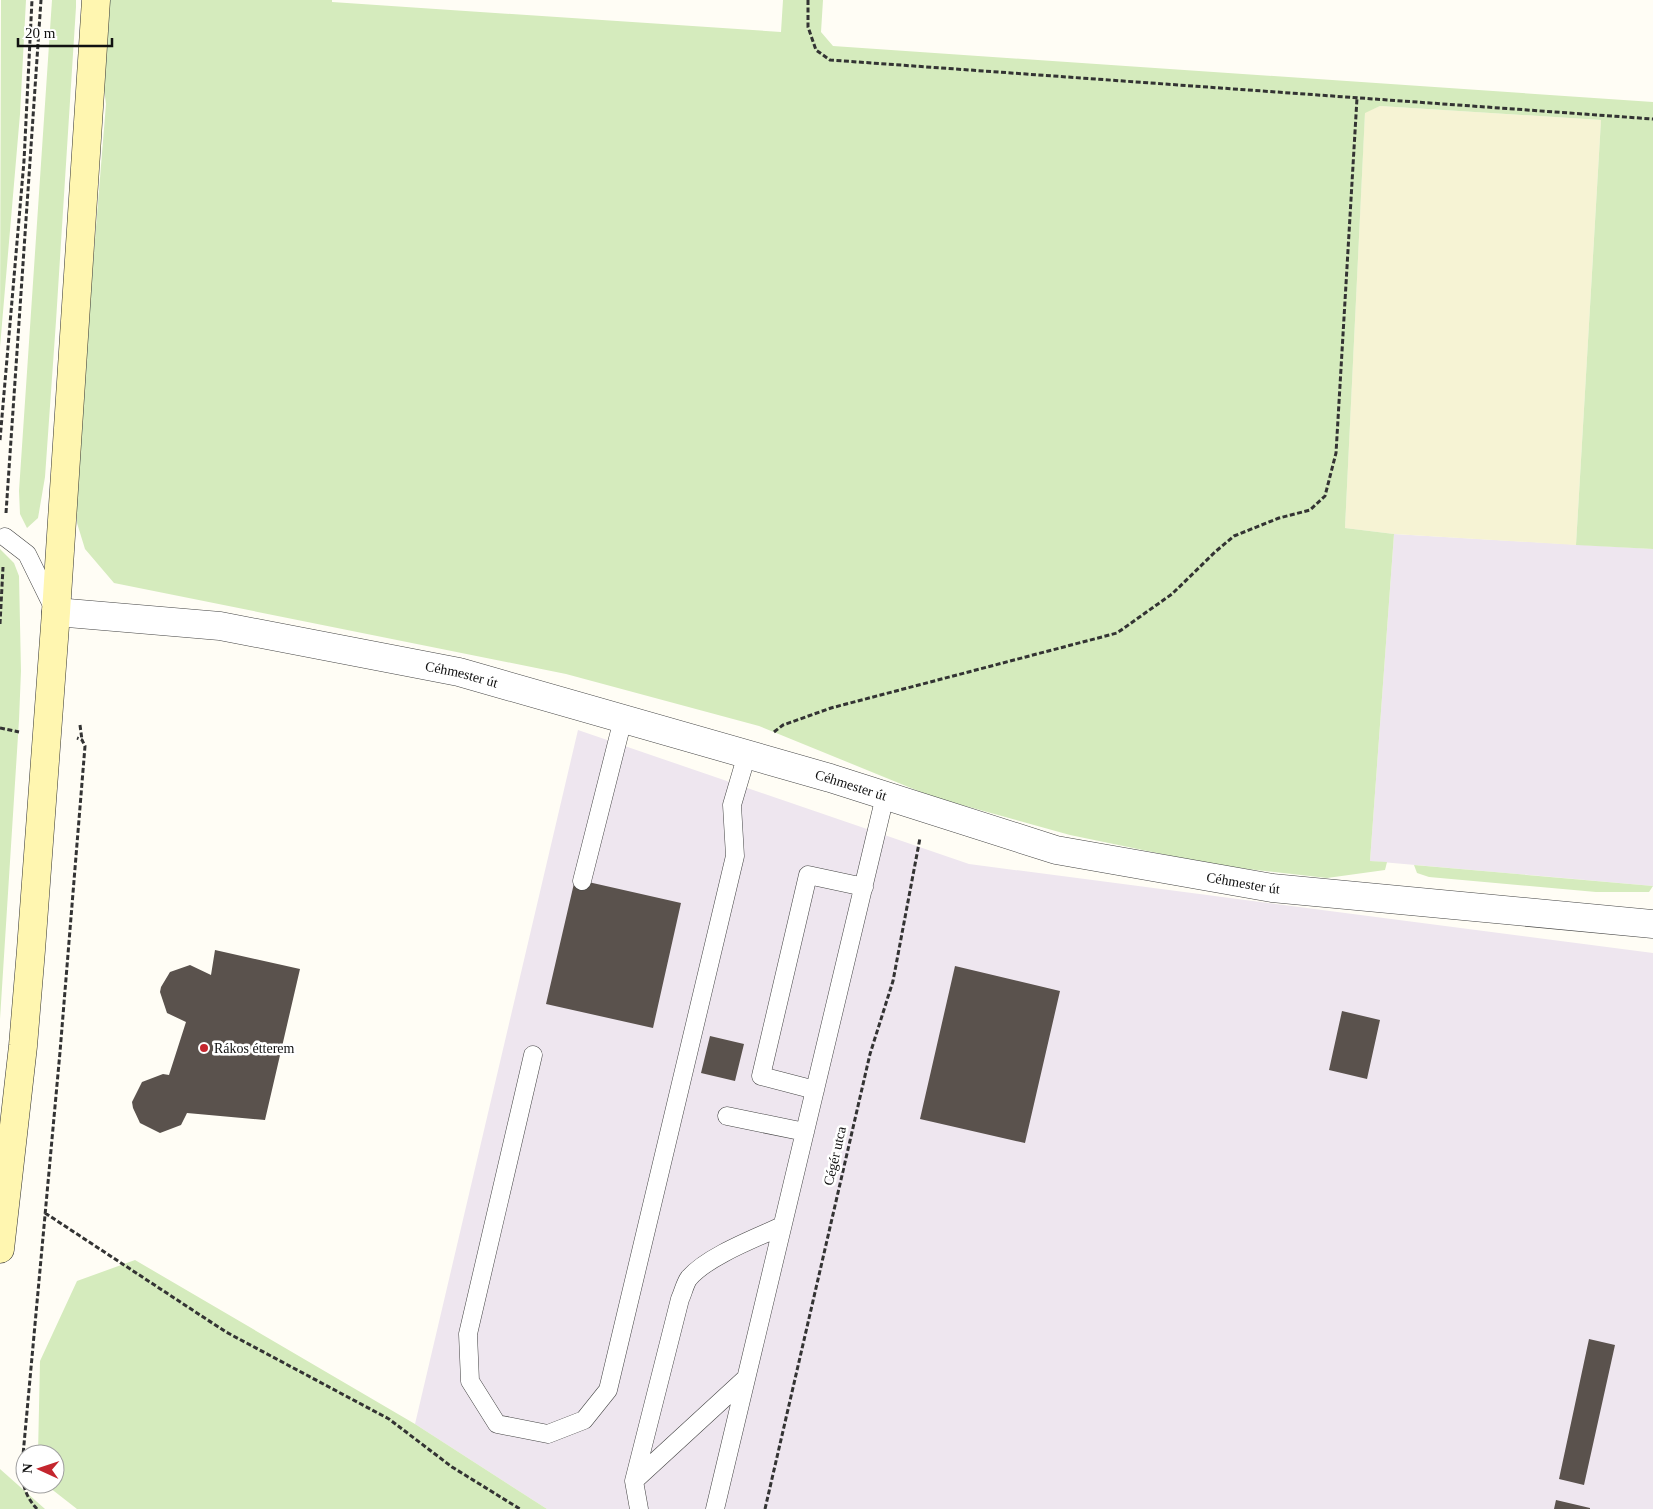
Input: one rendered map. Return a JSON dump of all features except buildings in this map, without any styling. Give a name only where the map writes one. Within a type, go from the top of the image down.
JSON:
[{"type":"main road","points":[[0,1249],[22,1056],[31,950],[56,612],[96,0]]},
{"type":"street","name":"Céhmester út","points":[[56,612],[229,628],[459,672],[747,754],[1056,850],[1272,888],[1653,924]]},
{"type":"lane","points":[[5,537],[27,554],[56,612]]},
{"type":"lane","points":[[582,881],[623,719]]},
{"type":"lane","points":[[533,1055],[468,1334],[470,1381],[497,1424],[548,1434],[584,1420],[608,1390],[735,856],[732,805],[747,754]]},
{"type":"lane","points":[[715,1509],[885,796]]},
{"type":"lane","points":[[815,1090],[761,1076],[808,875],[864,887]]},
{"type":"lane","points":[[727,1116],[805,1132]]},
{"type":"lane","points":[[639,1509],[634,1481],[680,1300],[689,1278],[706,1264],[740,1245],[782,1226]]},
{"type":"lane","points":[[634,1481],[746,1378]]},
{"type":"path","points":[[0,440],[24,161],[32,0]]},
{"type":"path","points":[[0,624],[41,0]]},
{"type":"path","points":[[808,0],[808,27],[816,50],[830,60],[1653,119]]},
{"type":"path","points":[[747,754],[783,724],[832,708],[1118,633],[1172,594],[1234,536],[1279,518],[1310,510],[1325,496],[1336,453],[1357,98]]},
{"type":"path","points":[[37,1509],[28,1498],[22,1481],[22,1466],[85,746],[82,740],[47,735]]},
{"type":"path","name":"Cégér utca","points":[[765,1509],[870,1054],[893,982],[926,809]]},
{"type":"path","points":[[45,1214],[226,1332],[389,1419],[452,1467],[520,1509]]},
{"type":"shaded area","points":[[1380,106],[1601,120],[1576,545],[1394,534],[1345,528],[1365,112]]},
{"type":"shaded area","points":[[1394,534],[1653,549],[1653,886],[1370,861]]},
{"type":"shaded area","points":[[578,730],[969,864],[1653,953],[1653,1509],[547,1509],[415,1424]]},
{"type":"green space","points":[[1,0],[26,0],[20,114],[0,347]]},
{"type":"green space","points":[[52,0],[76,0],[76,7],[45,477],[38,518],[27,528],[20,514],[19,491]]},
{"type":"green space","points":[[106,0],[332,0],[332,2],[781,32],[783,0],[823,0],[821,32],[833,46],[1653,102],[1653,549],[1576,545],[1601,120],[1380,106],[1365,113],[1345,528],[1394,534],[1370,861],[1387,862],[1385,870],[1327,878],[1220,866],[1070,835],[933,797],[759,726],[566,674],[114,583],[85,549],[77,523],[76,473],[106,104],[101,67]]},
{"type":"green space","points":[[0,549],[14,563],[19,576],[21,671],[0,1019]]},
{"type":"green space","points":[[1414,865],[1653,886],[1649,892],[1596,892],[1429,877],[1417,873]]},
{"type":"green space","points":[[135,1260],[415,1424],[547,1509],[77,1509],[58,1494],[65,1494],[65,1444],[38,1444],[40,1361],[77,1281]]},
{"type":"green space","points":[[0,1469],[15,1482],[15,1494],[28,1494],[45,1509],[0,1509]]},
{"type":"place","name":"Rákos étterem","points":[[204,1048]]}]
